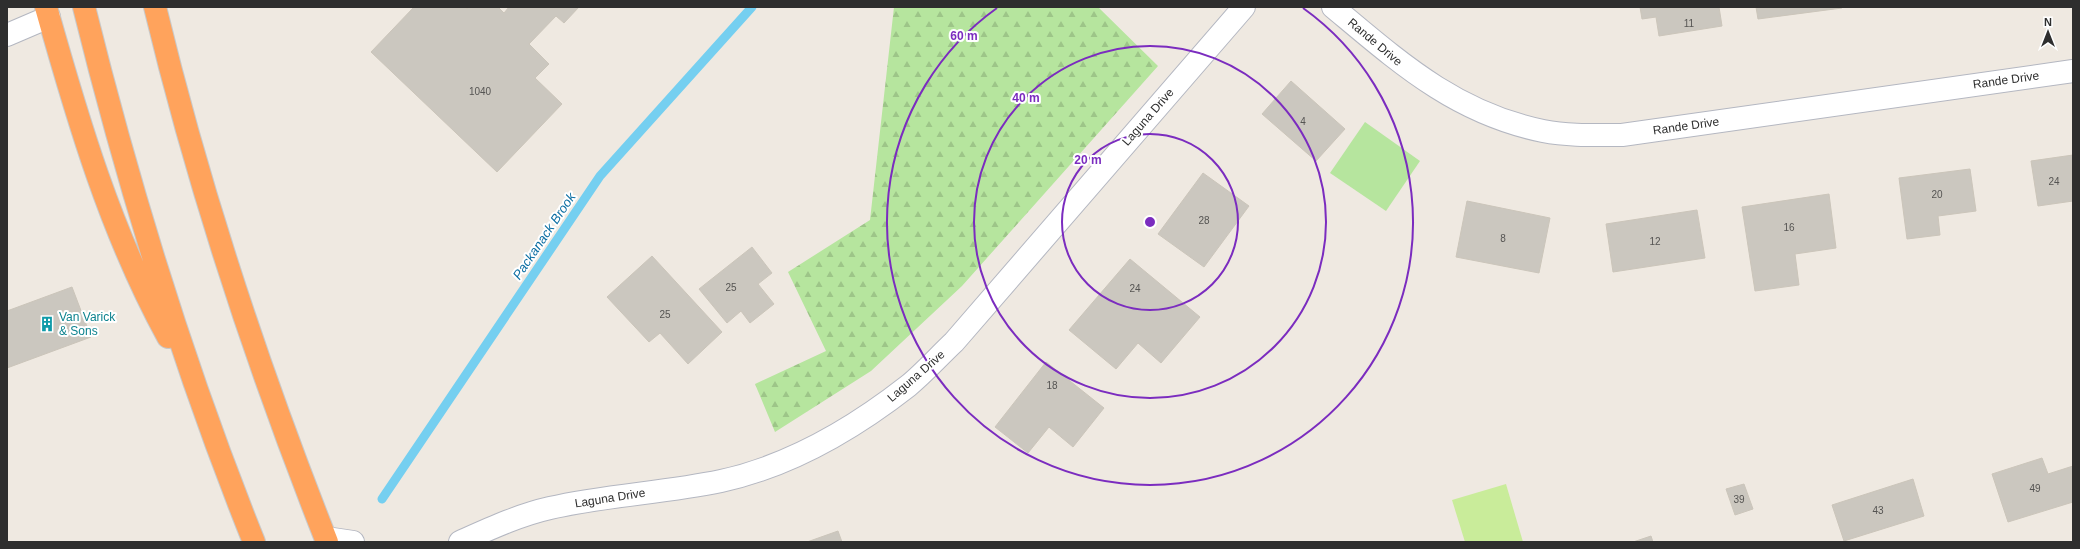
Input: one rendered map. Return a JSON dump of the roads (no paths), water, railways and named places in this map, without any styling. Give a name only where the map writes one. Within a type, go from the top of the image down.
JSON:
[{"type":"highway","points":[[84,7],[130,184],[162,287],[197,390],[254,542]]},
{"type":"highway","points":[[155,7],[193,153],[229,273],[299,471],[327,540]]},
{"type":"highway","points":[[48,12],[66,78],[103,194],[143,292],[197,390]]},
{"type":"street","name":"Laguna Drive","points":[[460,542],[516,518],[549,508],[728,479],[775,464],[803,452],[861,420],[909,385],[954,342],[1244,7]]},
{"type":"street","name":"Rande Drive","points":[[1333,7],[1408,70],[1451,97],[1496,118],[1543,131],[1574,136],[1622,136],[2073,71]]},
{"type":"street","points":[[7,35],[48,12]]},
{"type":"street","points":[[327,540],[353,542]]},
{"type":"waterway","name":"Packanack Brook","points":[[382,499],[600,176],[752,7]]},
{"type":"place","name":"Van Varick & Sons","points":[[47,324]]}]
